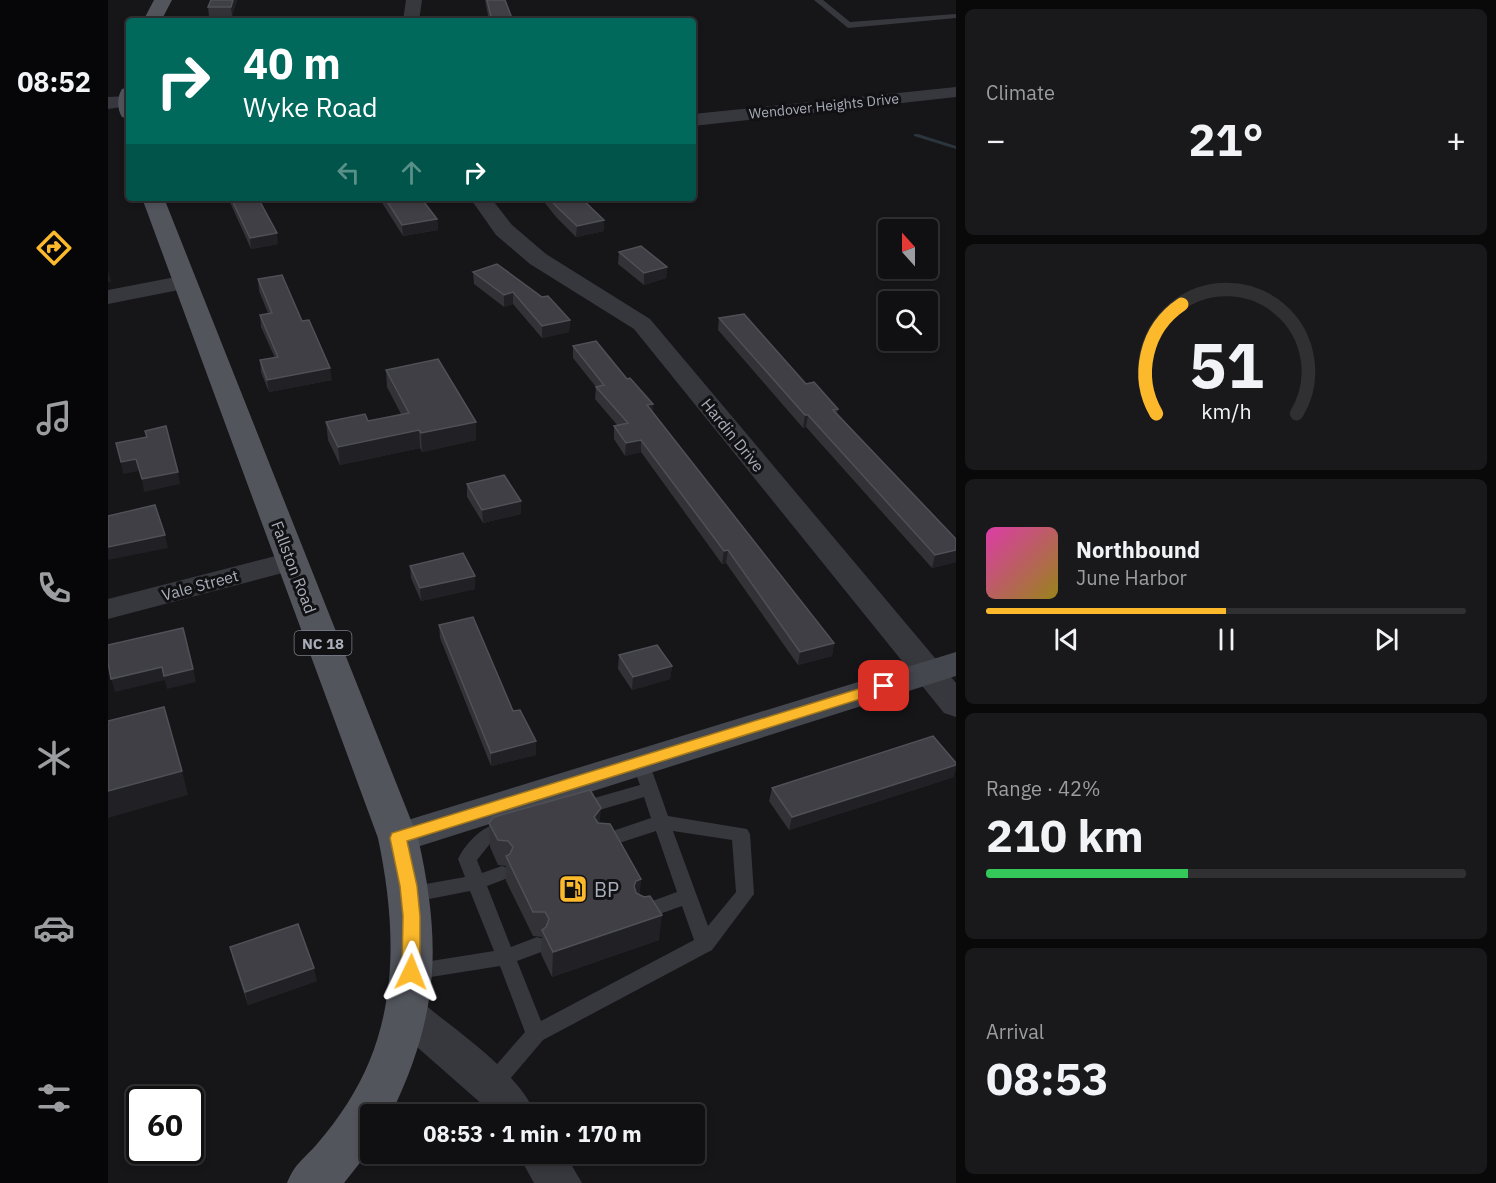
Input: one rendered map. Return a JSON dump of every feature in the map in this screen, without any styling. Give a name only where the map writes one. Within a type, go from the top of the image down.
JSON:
[{"type":"main road","points":[[154,18],[163,0]]},
{"type":"main road","name":"Fallston Road","points":[[154,201],[398,838],[409,895],[413,959],[409,993]]},
{"type":"main road","points":[[398,838],[536,812],[645,776],[942,668]]},
{"type":"main road","name":"NC 18","points":[[312,1183],[370,1111],[387,1077],[409,993]]},
{"type":"street","points":[[411,18],[414,0]]},
{"type":"street","name":"Wendover Heights Drive","points":[[696,120],[956,92]]},
{"type":"street","name":"Hardin Drive","points":[[482,201],[504,230],[538,259],[642,324],[942,668],[956,705]]},
{"type":"street","points":[[108,297],[186,282]]},
{"type":"street","name":"Vale Street","points":[[108,609],[291,561]]},
{"type":"street","points":[[409,993],[502,1100]]},
{"type":"street","points":[[547,1164],[560,1183]]},
{"type":"lane","points":[[818,0],[848,26],[956,16]]},
{"type":"lane","points":[[916,11],[941,18]]},
{"type":"lane","points":[[886,22],[885,17],[894,14]]},
{"type":"lane","points":[[645,776],[705,944]]},
{"type":"lane","points":[[536,812],[487,835],[467,859],[536,1034]]},
{"type":"lane","points":[[502,1100],[536,1034],[705,944],[745,894],[741,834],[661,822],[604,842]]},
{"type":"lane","points":[[409,895],[476,882],[502,873]]},
{"type":"lane","points":[[643,912],[688,896]]},
{"type":"lane","points":[[409,993],[537,945]]},
{"type":"building","points":[[211,0],[233,0],[231,7],[208,7]]},
{"type":"building","points":[[487,0],[505,0],[512,18],[491,18]]},
{"type":"building","points":[[232,201],[260,201],[277,233],[250,238]]},
{"type":"building","points":[[387,201],[423,201],[437,219],[402,225]]},
{"type":"building","points":[[552,201],[584,201],[604,220],[577,226]]},
{"type":"building","points":[[641,246],[667,267],[644,273],[619,252]]},
{"type":"building","points":[[497,264],[542,297],[548,296],[570,320],[542,326],[513,292],[504,295],[473,272]]},
{"type":"building","points":[[282,275],[302,321],[309,320],[330,368],[267,380],[260,360],[278,357],[260,315],[272,313],[258,279]]},
{"type":"building","points":[[744,314],[806,384],[814,382],[838,409],[833,410],[956,539],[956,550],[935,555],[719,318]]},
{"type":"building","points":[[596,341],[627,379],[630,378],[653,404],[647,405],[834,643],[800,652],[728,550],[724,551],[641,440],[626,443],[614,426],[628,423],[596,387],[604,385],[573,346]]},
{"type":"building","points":[[438,359],[476,422],[421,433],[419,430],[338,447],[326,422],[365,414],[368,421],[409,413],[386,370]]},
{"type":"building","points":[[166,426],[178,472],[142,479],[136,459],[121,462],[116,443],[147,437],[145,431]]},
{"type":"building","points":[[504,475],[521,501],[482,510],[467,484]]},
{"type":"building","points":[[155,505],[165,535],[108,547],[108,516]]},
{"type":"building","points":[[463,553],[475,576],[420,588],[410,566]]},
{"type":"building","points":[[473,617],[513,711],[520,710],[536,741],[491,753],[439,625]]},
{"type":"building","points":[[183,628],[193,669],[164,676],[162,667],[111,679],[108,645]]},
{"type":"building","points":[[657,645],[672,666],[633,677],[619,655]]},
{"type":"building","points":[[164,707],[182,771],[108,791],[108,721]]},
{"type":"building","points":[[933,736],[956,765],[792,817],[772,788]]},
{"type":"building","points":[[590,790],[601,808],[594,817],[598,823],[610,824],[641,879],[636,881],[634,886],[636,893],[644,897],[650,896],[662,915],[553,952],[542,930],[549,919],[545,912],[533,912],[506,856],[510,854],[513,847],[508,841],[498,840],[489,823],[494,817]]},
{"type":"building","points":[[298,924],[314,968],[245,992],[230,947]]},
{"type":"waterway","points":[[916,135],[956,148]]},
{"type":"place","name":"BP","points":[[573,889]]},
{"type":"route","points":[[411,972],[412,916],[398,838],[884,686]]}]
